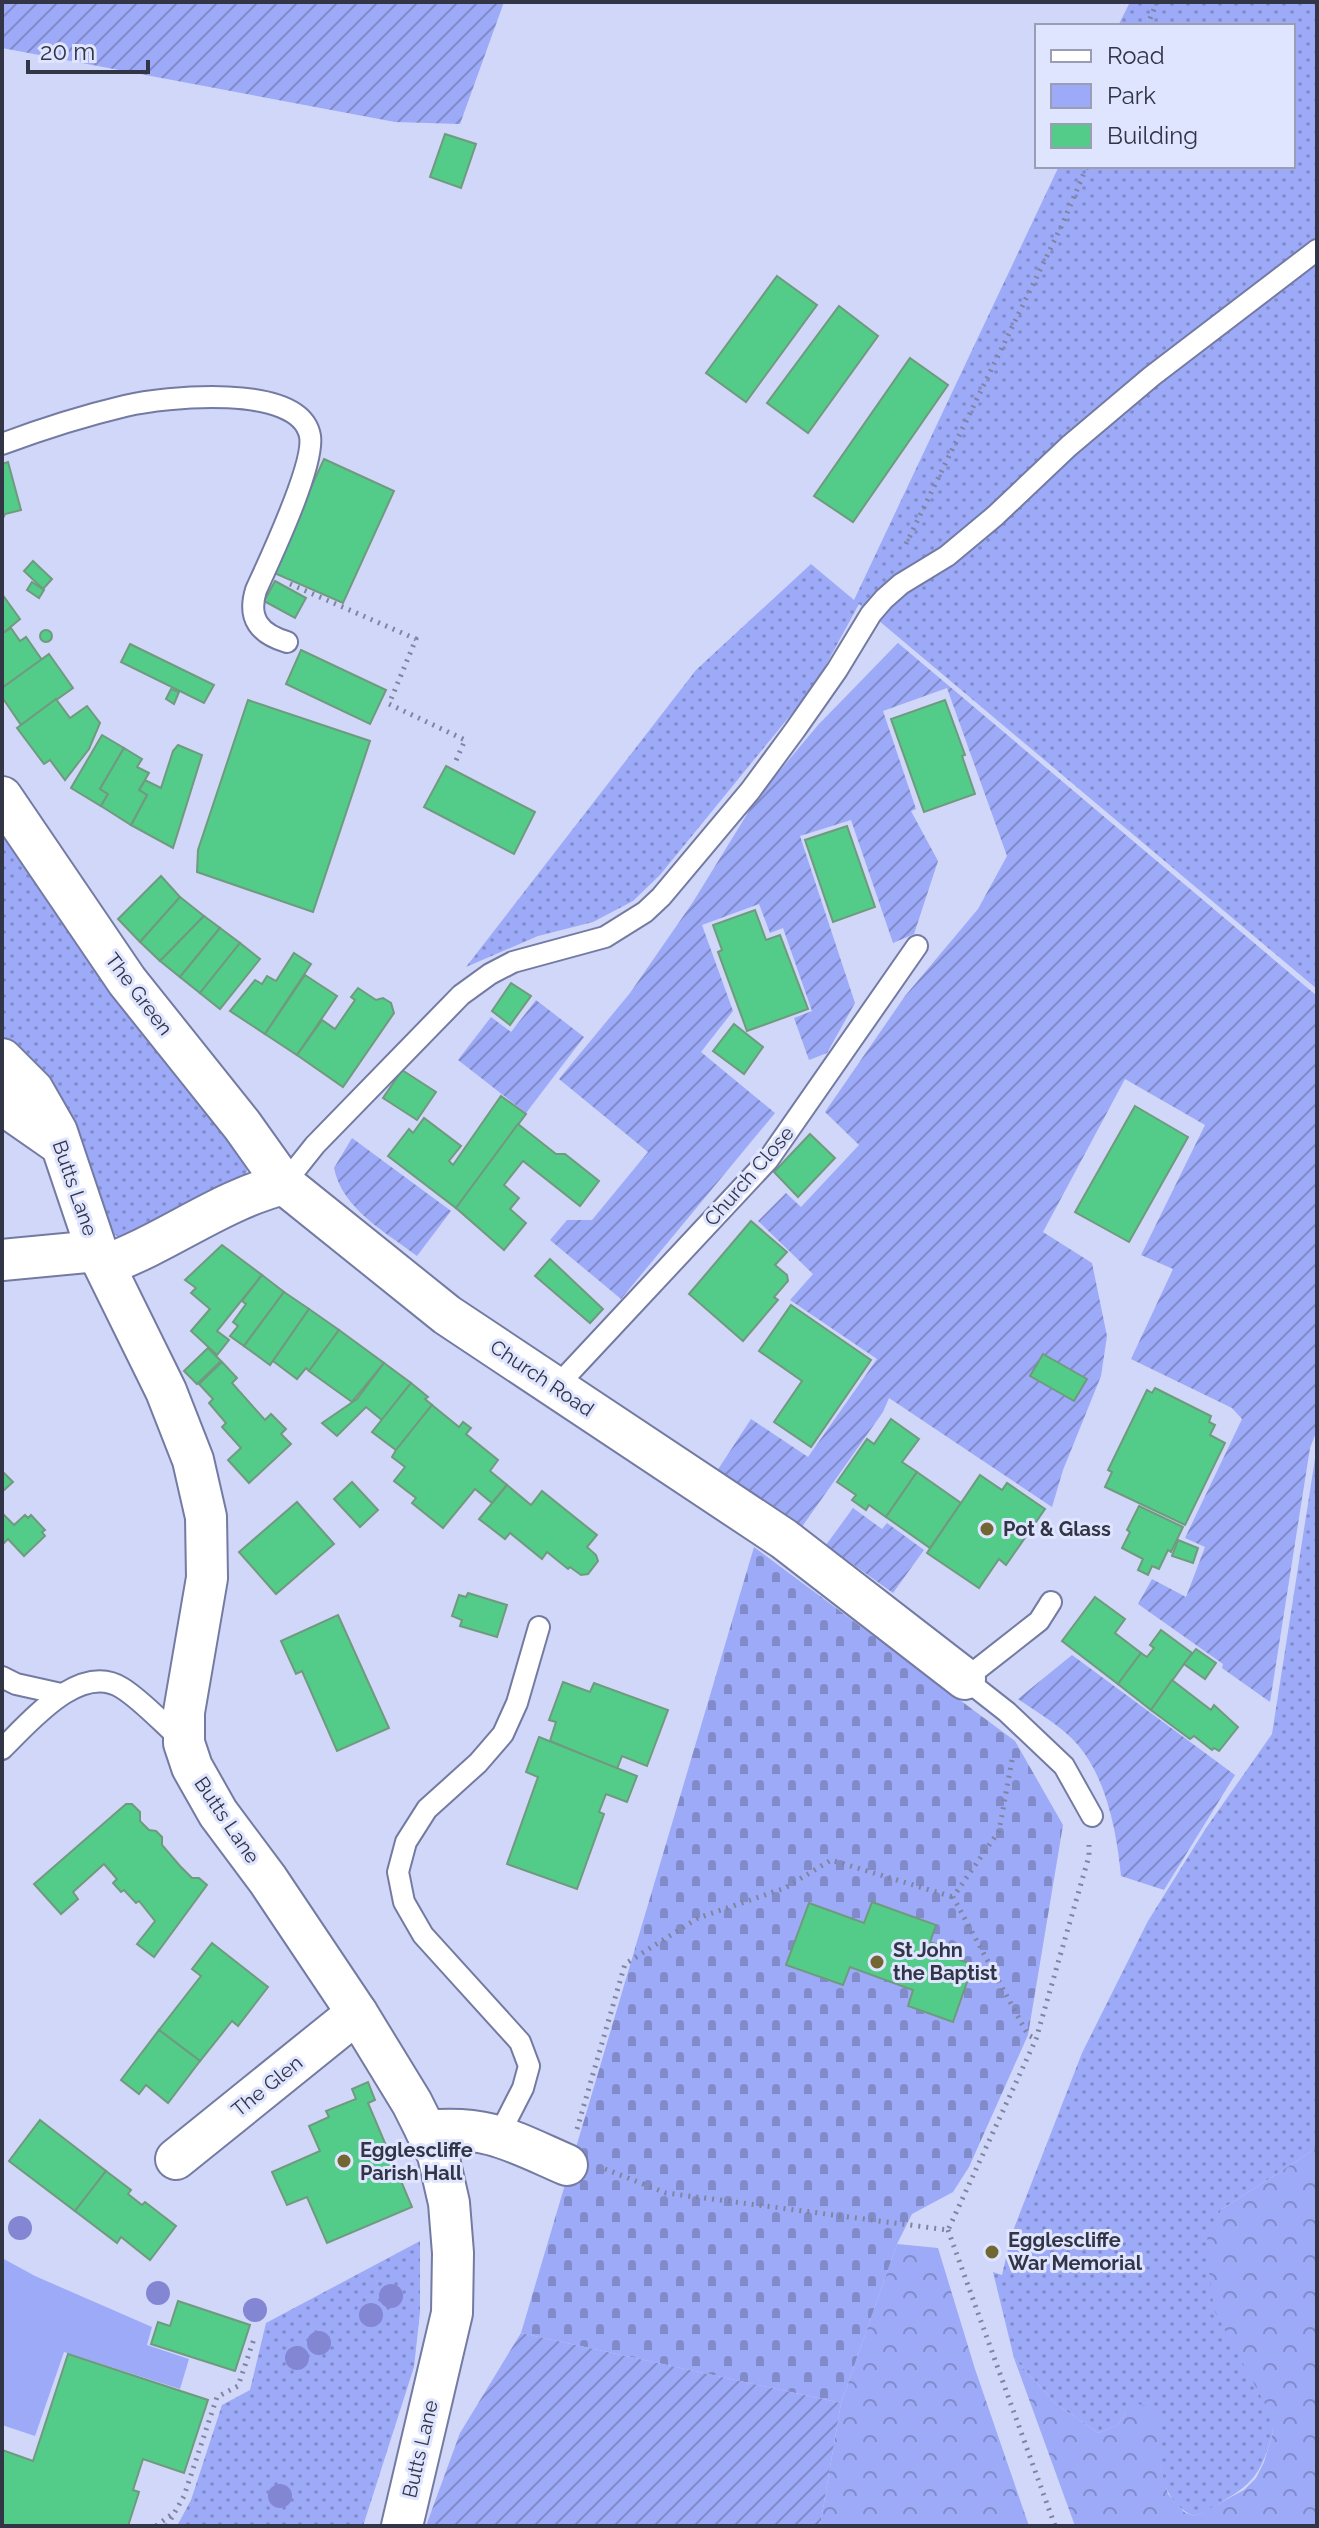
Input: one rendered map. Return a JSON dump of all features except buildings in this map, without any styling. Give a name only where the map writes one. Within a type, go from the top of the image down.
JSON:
[{"type":"street","name":"The Green","points":[[2,797],[127,981],[242,1125],[284,1184]]},
{"type":"street","name":"Butts Lane","points":[[2,1059],[33,1090],[47,1111],[101,1258],[166,1391],[193,1460],[206,1517],[207,1578],[184,1712],[184,1743],[192,1767],[218,1813],[268,1880],[357,2013],[438,2155],[449,2203],[453,2253],[452,2313],[402,2526]]},
{"type":"street","points":[[2,1104],[62,1145]]},
{"type":"street","points":[[2,1260],[101,1258],[155,1245],[254,1192],[284,1184]]},
{"type":"street","name":"Church Road","points":[[284,1184],[447,1315],[784,1539],[965,1679]]},
{"type":"street","name":"The Glen","points":[[176,2159],[357,2013]]},
{"type":"street","points":[[426,2131],[453,2128],[499,2135],[568,2160]]},
{"type":"lane","points":[[284,1184],[315,1145],[461,995],[513,962],[605,937],[645,912],[750,791],[884,599],[901,584],[947,556],[1152,376],[1317,250]]},
{"type":"lane","points":[[2,444],[115,409],[171,400],[217,397],[289,408],[310,433],[311,451],[253,599],[254,621],[271,637],[287,642]]},
{"type":"lane","name":"Church Close","points":[[556,1387],[768,1160],[917,946]]},
{"type":"lane","points":[[1051,1602],[1039,1621],[965,1679],[1019,1723],[1064,1766],[1092,1816]]},
{"type":"lane","points":[[499,2135],[523,2088],[529,2066],[520,2042],[423,1935],[404,1902],[398,1872],[406,1842],[427,1809],[478,1763],[503,1734],[517,1703],[539,1627]]},
{"type":"lane","points":[[2,1677],[16,1684],[61,1694]]},
{"type":"lane","points":[[2,1749],[61,1694],[103,1680],[122,1687],[184,1743]]},
{"type":"path","points":[[1148,24],[1157,2]]},
{"type":"path","points":[[905,544],[1062,225],[1086,168]]},
{"type":"path","points":[[264,573],[416,639],[389,704],[465,740],[454,765]]},
{"type":"path","points":[[953,1897],[999,1831],[1019,1723]]},
{"type":"path","points":[[1055,2526],[948,2230],[1036,2039],[1089,1856],[1092,1816]]},
{"type":"path","points":[[948,2230],[666,2193],[568,2160],[625,1964],[698,1918],[785,1888],[831,1860],[953,1897],[1028,2035],[1036,2039]]},
{"type":"path","points":[[167,2526],[184,2496],[217,2397],[238,2386],[255,2336]]},
{"type":"path","points":[[156,2526],[174,2512]]},
{"type":"green space","points":[[2,2],[504,2],[460,124],[395,122],[2,48]]},
{"type":"green space","points":[[1130,2],[1317,2],[1317,989],[859,604],[815,685],[660,875],[633,901],[593,922],[538,936],[466,967],[696,670],[811,564],[854,600],[1058,168],[1295,168],[1295,24],[1119,24]]},
{"type":"green space","points":[[898,643],[1317,996],[1317,1430],[1310,1448],[1270,1702],[1222,1668],[1223,1664],[1138,1604],[1152,1579],[1186,1597],[1205,1547],[1185,1538],[1242,1419],[1232,1408],[1131,1359],[1173,1269],[1141,1255],[1205,1125],[1125,1079],[1043,1232],[1092,1263],[1107,1336],[1101,1376],[1063,1470],[1052,1507],[889,1398],[883,1412],[799,1531],[715,1474],[751,1419],[808,1457],[877,1359],[790,1300],[813,1274],[758,1221],[786,1193],[801,1207],[859,1145],[825,1112],[905,996],[978,909],[1007,856],[947,688],[883,711],[916,809],[911,811],[938,861],[914,934],[893,943],[851,820],[800,836],[855,1003],[827,1053],[809,1060],[794,1018],[812,1011],[783,928],[770,933],[759,904],[702,925],[733,1011],[701,1052],[775,1113],[621,1299],[550,1240],[567,1220],[592,1220],[648,1152],[559,1079],[630,993],[693,902],[757,798],[818,725]]},
{"type":"green space","points":[[2,823],[249,1165],[242,1186],[130,1235],[119,1237],[110,1232],[61,1105],[2,1036]]},
{"type":"green space","points":[[536,1000],[584,1037],[526,1113],[458,1060],[491,1017],[511,1032]]},
{"type":"green space","points":[[352,1138],[451,1211],[417,1256],[367,1219],[346,1196],[334,1168]]},
{"type":"green space","points":[[1317,1446],[1317,2148],[1222,2209],[1273,2432],[1261,2465],[1251,2481],[1194,2516],[1173,2500],[1166,2488],[1160,2462],[1160,2421],[1126,2412],[1118,2425],[1098,2433],[1056,2404],[1014,2358],[993,2272],[1002,2275],[1011,2236],[1082,2053],[1148,1921],[1206,1828],[1272,1734]]},
{"type":"green space","points":[[853,1508],[882,1529],[887,1523],[924,1550],[893,1593],[826,1545]]},
{"type":"green space","points":[[754,1547],[1015,1741],[1063,1825],[1028,2035],[969,2167],[953,2192],[912,2214],[897,2244],[841,2403],[521,2333]]},
{"type":"green space","points":[[1072,1655],[1235,1775],[1164,1890],[1121,1876],[1109,1808],[1088,1759],[1065,1732],[1018,1699]]},
{"type":"green space","points":[[1317,2148],[1317,2526],[1075,2526],[1014,2358],[1056,2404],[1098,2433],[1118,2425],[1126,2412],[1138,2404],[1150,2407],[1160,2421],[1161,2469],[1168,2494],[1184,2512],[1194,2516],[1244,2490],[1256,2478],[1264,2462],[1273,2432],[1265,2404],[1214,2310],[1206,2247],[1209,2228],[1222,2209]]},
{"type":"green space","points":[[420,2241],[420,2312],[414,2367],[363,2526],[177,2526],[191,2500],[222,2405],[250,2390],[266,2323]]},
{"type":"green space","points":[[897,2244],[938,2248],[975,2369],[1029,2526],[820,2526],[841,2403]]},
{"type":"green space","points":[[2,2258],[35,2276],[152,2327],[147,2345],[189,2359],[180,2389],[64,2352],[35,2436],[2,2425]]},
{"type":"green space","points":[[521,2333],[841,2403],[820,2526],[426,2526],[460,2433]]},
{"type":"place","name":"Pot & Glass","points":[[987,1529]]},
{"type":"place","name":"St John the Baptist","points":[[877,1962]]},
{"type":"place","name":"Egglescliffe Parish Hall","points":[[344,2161]]},
{"type":"place","name":"Egglescliffe War Memorial","points":[[992,2252]]}]
